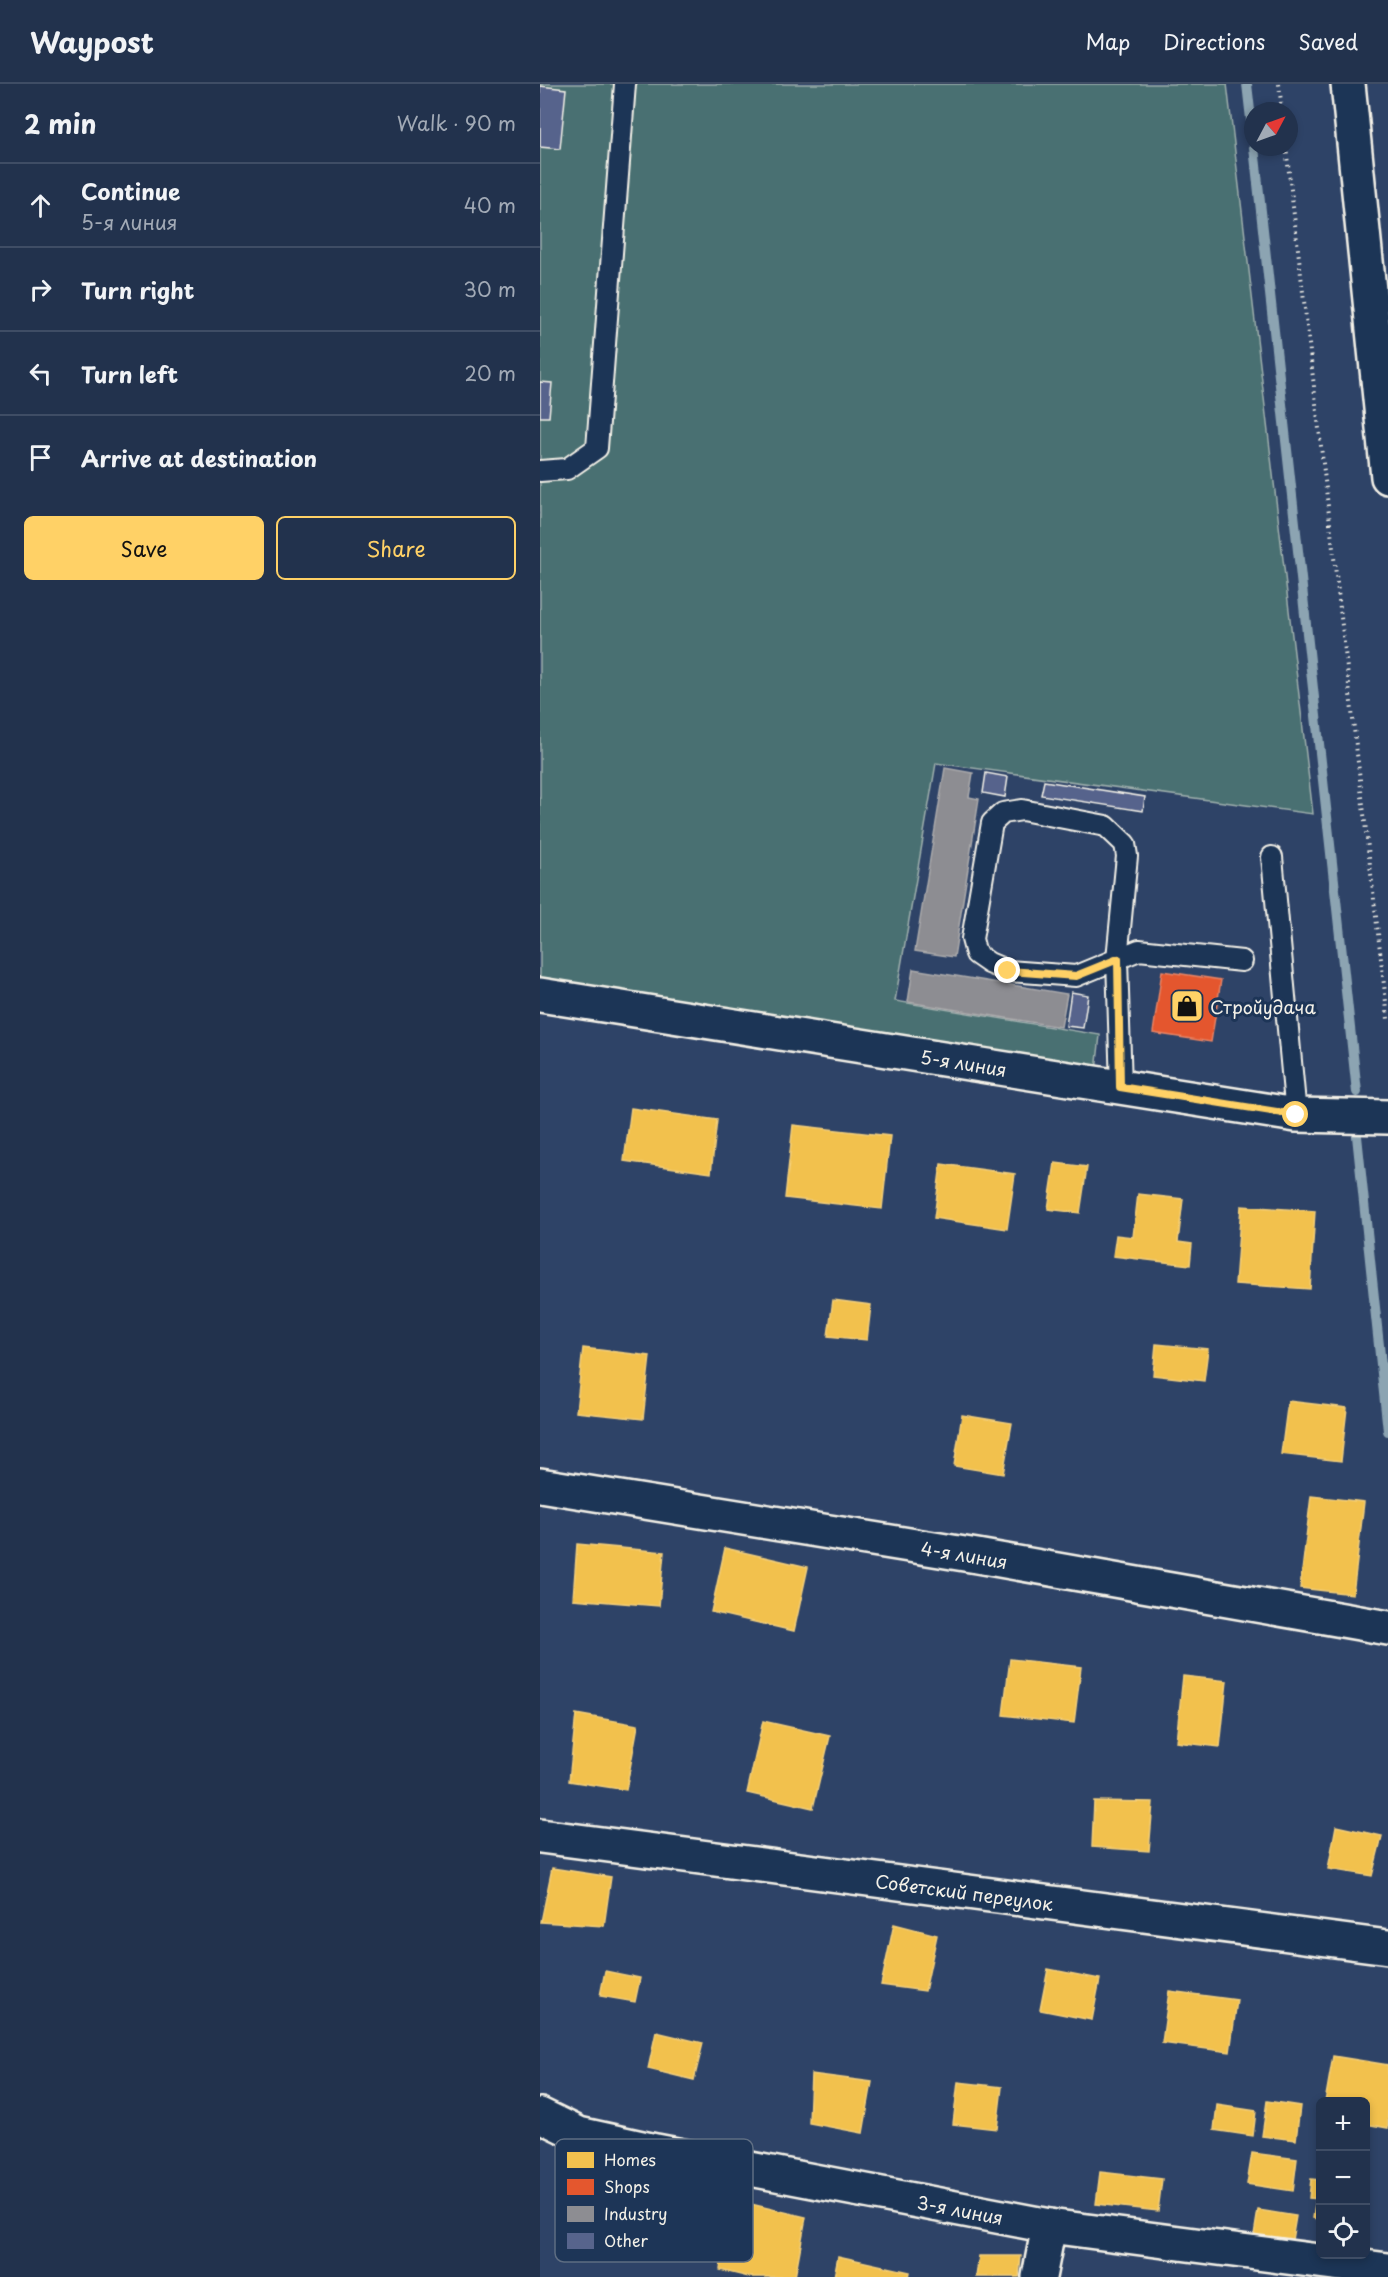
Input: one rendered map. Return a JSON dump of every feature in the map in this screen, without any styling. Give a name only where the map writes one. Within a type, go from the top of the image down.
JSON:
[{"type":"street","points":[[1348,84],[1388,477]]},
{"type":"street","name":"5-я линия","points":[[540,995],[1296,1115],[1388,1117]]},
{"type":"street","name":"4-я линия","points":[[540,1485],[977,1556],[1388,1628]]},
{"type":"street","name":"Советский переулок","points":[[540,1836],[1388,1947]]},
{"type":"street","name":"3-я линия","points":[[540,2115],[579,2133],[605,2139]]},
{"type":"street","name":"3-я линия","points":[[753,2170],[1049,2226],[1388,2270]]},
{"type":"street","points":[[1039,2277],[1049,2226]]},
{"type":"lane","points":[[540,471],[567,469],[597,448],[625,84]]},
{"type":"lane","points":[[1120,1087],[1118,959],[1127,856],[1125,844],[1106,826],[1022,810],[1003,813],[992,823],[972,939],[976,954],[989,963],[1008,971],[1076,976],[1118,959],[1139,950],[1242,962]]},
{"type":"lane","points":[[1272,857],[1296,1115]]},
{"type":"path","points":[[1279,84],[1281,102]]},
{"type":"path","points":[[1287,156],[1388,1019]]},
{"type":"green space","points":[[540,84],[1227,84],[1313,814],[936,763],[895,1001],[1100,1035],[1096,1071],[540,979]]},
{"type":"building: Homes","points":[[631,1108],[717,1120],[711,1173],[624,1161]]},
{"type":"building: Homes","points":[[793,1125],[890,1136],[882,1209],[785,1198]]},
{"type":"building: Homes","points":[[1055,1163],[1087,1167],[1080,1213],[1048,1209]]},
{"type":"building: Homes","points":[[941,1164],[1015,1174],[1007,1229],[934,1218]]},
{"type":"building: Homes","points":[[1138,1194],[1183,1199],[1178,1242],[1192,1244],[1190,1265],[1113,1256],[1116,1235],[1133,1237]]},
{"type":"building: Homes","points":[[1241,1206],[1315,1211],[1310,1289],[1235,1284]]},
{"type":"building: Homes","points":[[833,1300],[871,1305],[867,1340],[828,1336]]},
{"type":"building: Homes","points":[[1156,1344],[1208,1349],[1204,1381],[1153,1375]]},
{"type":"building: Homes","points":[[583,1348],[650,1356],[643,1419],[576,1412]]},
{"type":"building: Homes","points":[[1288,1401],[1347,1408],[1341,1461],[1281,1454]]},
{"type":"building: Homes","points":[[962,1415],[1012,1423],[1003,1474],[954,1466]]},
{"type":"building: Homes","points":[[1311,1496],[1364,1502],[1353,1594],[1300,1588]]},
{"type":"building: Homes","points":[[577,1544],[664,1552],[659,1606],[573,1599]]},
{"type":"building: Homes","points":[[725,1548],[808,1567],[794,1631],[711,1612]]},
{"type":"building: Homes","points":[[1010,1659],[1081,1667],[1074,1723],[1003,1715]]},
{"type":"building: Homes","points":[[1183,1676],[1227,1681],[1220,1747],[1176,1742]]},
{"type":"building: Homes","points":[[576,1714],[638,1725],[626,1790],[569,1781]]},
{"type":"building: Homes","points":[[763,1721],[830,1736],[813,1808],[747,1793]]},
{"type":"building: Homes","points":[[1094,1801],[1153,1802],[1149,1851],[1092,1847]]},
{"type":"building: Homes","points":[[1336,1826],[1382,1836],[1372,1876],[1328,1869]]},
{"type":"building: Homes","points":[[552,1868],[611,1877],[604,1926],[541,1922]]},
{"type":"building: Homes","points":[[894,1924],[937,1935],[925,1991],[881,1985]]},
{"type":"building: Homes","points":[[1048,1969],[1100,1979],[1092,2020],[1040,2010]]},
{"type":"building: Homes","points":[[605,1971],[640,1978],[635,2002],[600,1996]]},
{"type":"building: Homes","points":[[1169,1991],[1237,2000],[1230,2052],[1162,2043]]},
{"type":"building: Homes","points":[[656,2032],[703,2043],[694,2080],[648,2069]]},
{"type":"building: Homes","points":[[1333,2056],[1388,2065],[1388,2128],[1370,2125],[1370,2097],[1326,2097]]},
{"type":"building: Homes","points":[[811,2074],[872,2082],[863,2133],[809,2123]]},
{"type":"building: Homes","points":[[958,2082],[1002,2087],[997,2129],[953,2124]]},
{"type":"building: Homes","points":[[1267,2101],[1300,2106],[1296,2140],[1262,2136]]},
{"type":"building: Homes","points":[[1217,2105],[1256,2111],[1253,2136],[1214,2130]]},
{"type":"building: Homes","points":[[1252,2153],[1297,2159],[1293,2191],[1247,2184]]},
{"type":"building: Homes","points":[[1100,2172],[1162,2179],[1158,2211],[1096,2204]]},
{"type":"building: Homes","points":[[1311,2179],[1316,2180],[1316,2199],[1309,2198]]},
{"type":"building: Homes","points":[[1316,2199],[1316,2218],[1313,2218]]},
{"type":"building: Homes","points":[[753,2204],[806,2217],[795,2277],[749,2277],[720,2270],[721,2262],[753,2262]]},
{"type":"building: Homes","points":[[1258,2210],[1296,2216],[1292,2240],[1254,2235]]},
{"type":"building: Homes","points":[[838,2256],[910,2272],[909,2277],[834,2277]]},
{"type":"building: Homes","points":[[979,2256],[1021,2256],[1019,2277],[976,2277]]},
{"type":"building: Shops","name":"Стройудача","points":[[1162,971],[1221,980],[1211,1042],[1153,1033]]},
{"type":"building: Industry","points":[[945,768],[973,773],[969,797],[979,799],[954,957],[915,951]]},
{"type":"building: Industry","points":[[913,969],[1067,994],[1061,1027],[908,1002]]},
{"type":"building: Other","points":[[540,86],[566,89],[560,149],[540,147]]},
{"type":"building: Other","points":[[540,382],[552,383],[549,417],[540,417]]},
{"type":"building: Other","points":[[986,773],[1008,777],[1005,797],[983,793]]},
{"type":"building: Other","points":[[1044,781],[1145,797],[1143,811],[1041,795]]},
{"type":"building: Other","points":[[1071,992],[1088,995],[1083,1028],[1066,1026]]},
{"type":"waterway","points":[[1247,84],[1249,102]]},
{"type":"waterway","points":[[1255,156],[1357,1092]]},
{"type":"waterway","points":[[1357,1136],[1388,1431]]},
{"type":"place","name":"Стройудача","points":[[1187,1006]]},
{"type":"route","points":[[1008,971],[1076,976],[1118,959],[1120,1087],[1296,1115]]}]
